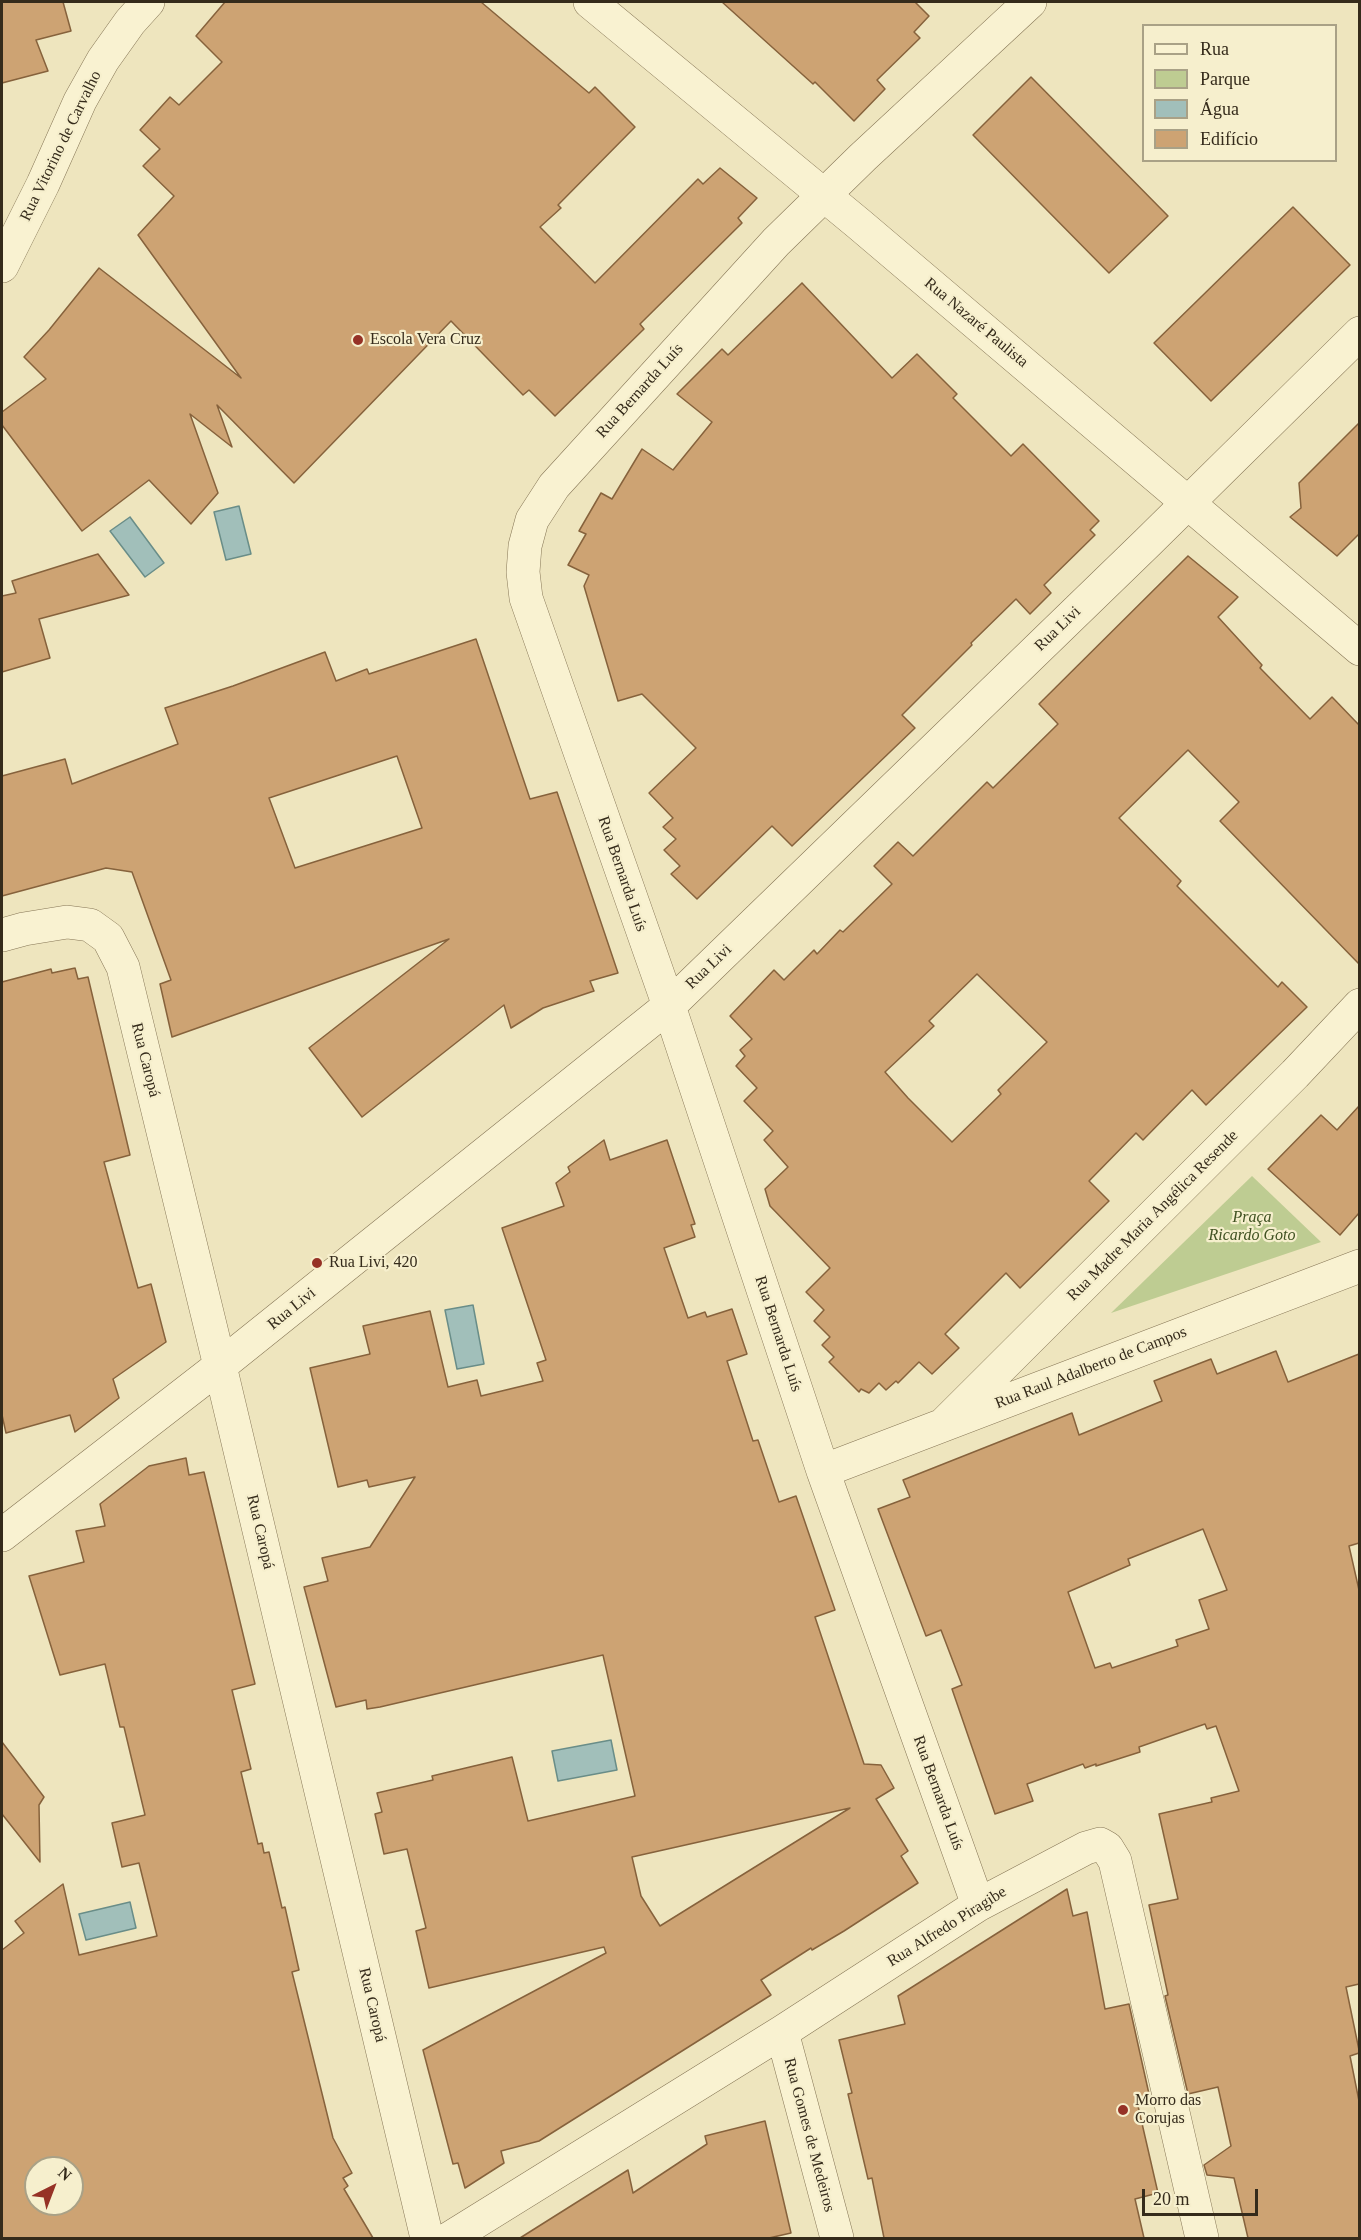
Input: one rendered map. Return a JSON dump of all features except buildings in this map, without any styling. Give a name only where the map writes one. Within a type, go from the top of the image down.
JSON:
[{"type":"street","name":"Rua Nazaré Paulista","points":[[590,2],[824,195],[1359,649]]},
{"type":"street","name":"Rua Bernarda Luís","points":[[978,1905],[823,1471],[669,1006],[526,598],[523,572],[525,546],[532,520],[554,486],[776,242],[1030,2]]},
{"type":"street","name":"Rua Vitorino de Carvalho","points":[[2,266],[43,184],[80,101],[134,8]]},
{"type":"street","name":"Rua Livi","points":[[2,1535],[220,1366],[669,1006],[1188,503],[1359,333]]},
{"type":"street","name":"Rua Caropá","points":[[2,935],[67,922],[90,925],[108,938],[123,967],[428,2238]]},
{"type":"street","name":"Rua Madre Maria Angélica Resende","points":[[943,1425],[1295,1074],[1359,1005]]},
{"type":"street","name":"Rua Raul Adalberto de Campos","points":[[823,1471],[1359,1266]]},
{"type":"street","name":"Rua Alfredo Piragibe","points":[[450,2238],[782,2032],[978,1905],[1095,1844],[1107,1848],[1115,1861],[1202,2238]]},
{"type":"street","name":"Rua Gomes de Medeiros","points":[[782,2032],[837,2238]]},
{"type":"green space","name":"Praça Ricardo Goto","points":[[1252,1176],[1321,1242],[1111,1313]]},
{"type":"water","points":[[239,506],[251,554],[226,560],[214,512]]},
{"type":"water","points":[[130,517],[164,563],[145,577],[110,531]]},
{"type":"water","points":[[473,1305],[484,1364],[457,1369],[445,1310]]},
{"type":"water","points":[[611,1740],[617,1770],[558,1781],[552,1751]]},
{"type":"water","points":[[130,1902],[136,1928],[86,1940],[79,1914]]},
{"type":"place","name":"Escola Vera Cruz","points":[[358,340]]},
{"type":"place","name":"Rua Livi, 420","points":[[317,1263]]},
{"type":"place","name":"Morro das Corujas","points":[[1123,2110]]}]
